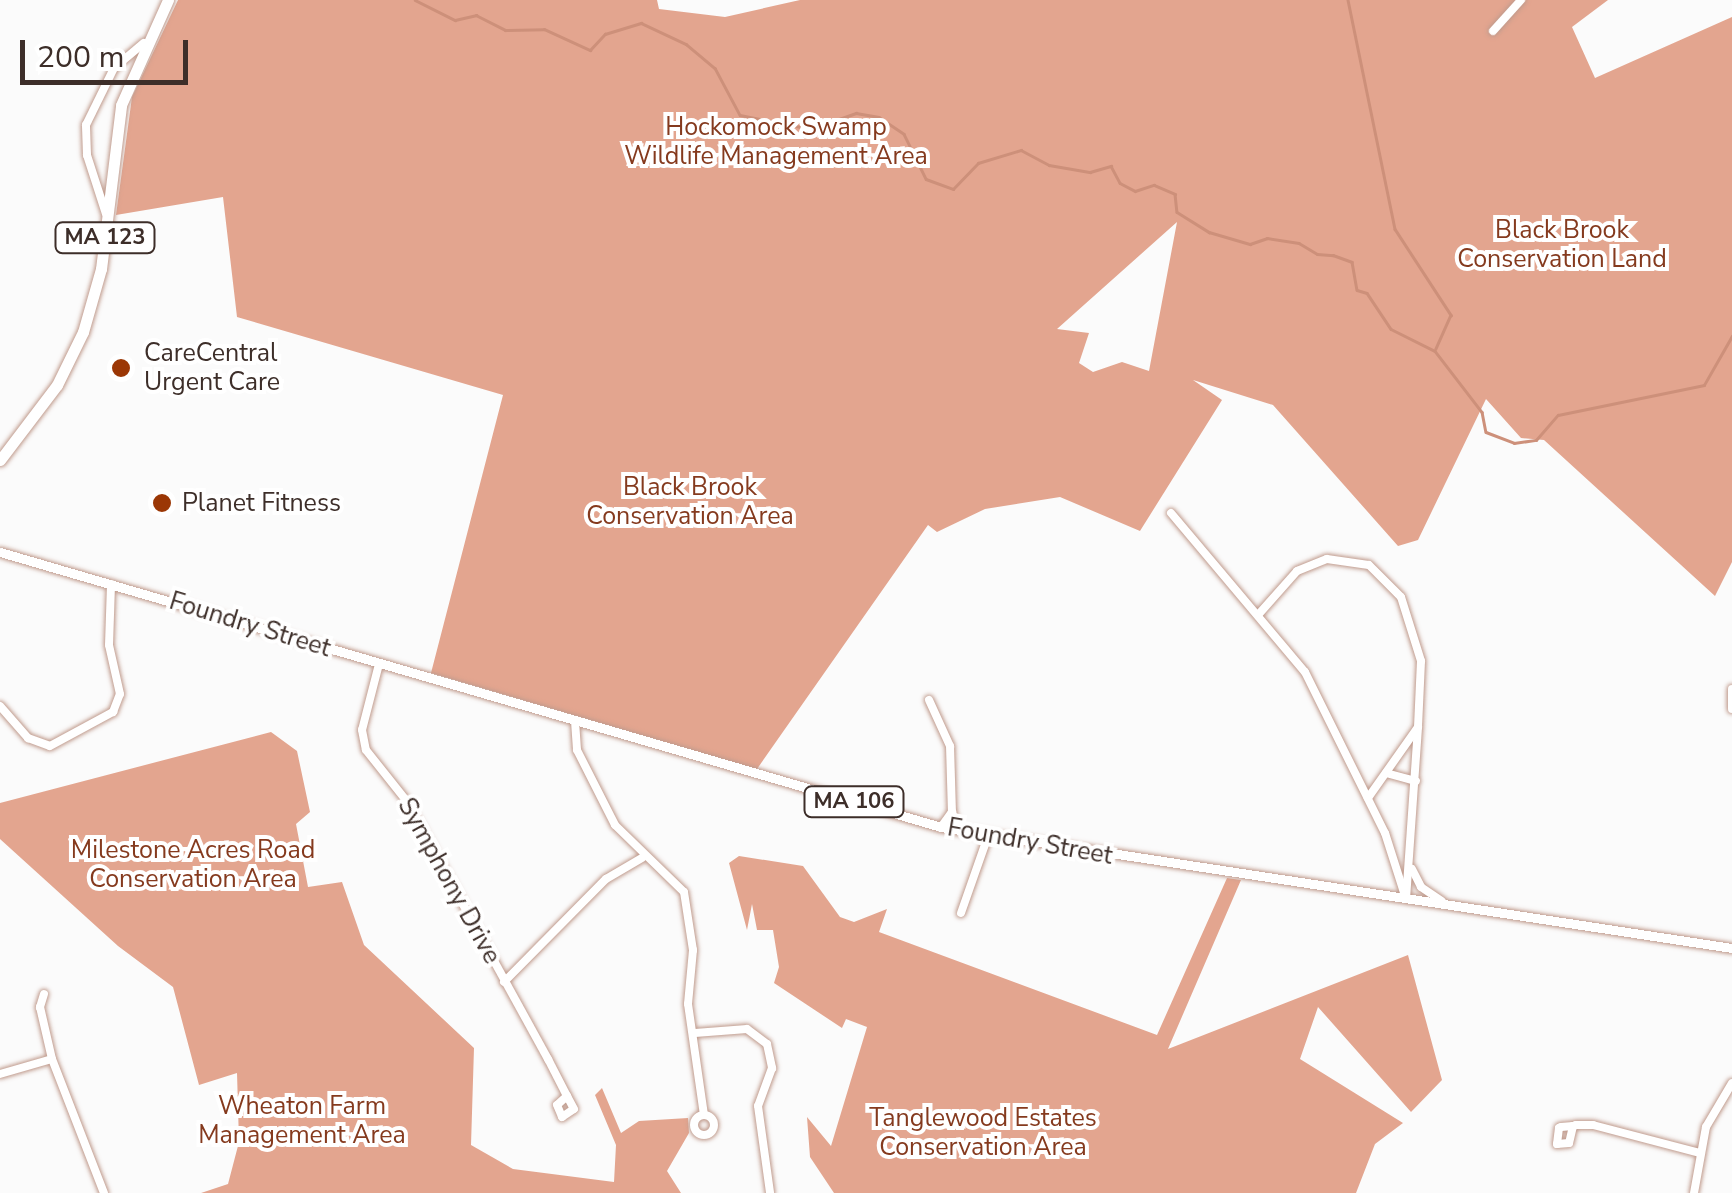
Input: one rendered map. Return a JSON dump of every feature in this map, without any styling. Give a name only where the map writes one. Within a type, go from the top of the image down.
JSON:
[{"type":"highway","name":"MA 123","points":[[0,460],[74,353],[99,280],[118,119],[144,43],[168,0]]},
{"type":"main road","name":"Foundry Street","points":[[0,552],[941,828],[1732,948]]},
{"type":"street","points":[[1493,31],[1521,0]]},
{"type":"street","points":[[107,216],[86,155],[86,125],[114,68],[144,43]]},
{"type":"street","points":[[1171,514],[1306,672],[1368,798],[1406,899]]},
{"type":"street","points":[[1258,614],[1308,564],[1348,559],[1376,569],[1396,588],[1413,626],[1421,661],[1406,899]]},
{"type":"street","points":[[0,706],[28,738],[50,746],[113,712],[120,694],[109,645],[111,584]]},
{"type":"street","name":"Symphony Drive","points":[[379,664],[363,741],[405,799],[567,1096]]},
{"type":"street","points":[[1732,688],[1732,709]]},
{"type":"street","points":[[929,700],[950,746],[952,812],[958,831]]},
{"type":"street","points":[[576,721],[577,750],[615,825],[642,858],[684,892],[704,1116]]},
{"type":"street","points":[[1368,798],[1418,727]]},
{"type":"street","points":[[1386,773],[1416,781]]},
{"type":"street","points":[[941,828],[952,812]]},
{"type":"street","points":[[960,913],[988,836]]},
{"type":"street","points":[[504,982],[606,879],[642,858]]},
{"type":"street","points":[[1395,863],[1410,865]]},
{"type":"street","points":[[1410,865],[1424,890],[1450,906]]},
{"type":"street","points":[[44,994],[40,1007],[52,1059],[104,1193]]},
{"type":"street","points":[[695,1033],[747,1029],[767,1044],[772,1068],[758,1106],[770,1193]]},
{"type":"street","points":[[0,1074],[52,1059]]},
{"type":"street","points":[[1694,1193],[1711,1114],[1732,1084]]},
{"type":"street","points":[[1573,1126],[1612,1128],[1700,1153]]},
{"type":"green space","points":[[178,0],[657,0],[659,9],[725,17],[800,0],[1608,0],[1572,27],[1595,78],[1732,17],[1732,562],[1715,596],[1544,440],[1521,438],[1486,399],[1418,540],[1398,546],[1273,405],[1193,380],[1222,400],[1140,531],[1060,497],[985,509],[937,532],[928,525],[757,769],[431,673],[503,395],[237,317],[223,197],[116,215],[132,97]],"holes":[[[1177,222],[1149,371],[1122,362],[1093,372],[1079,363],[1089,333],[1057,329]]]},
{"type":"green space","points":[[271,732],[297,751],[310,812],[296,824],[308,887],[342,882],[364,945],[474,1048],[471,1145],[513,1169],[614,1182],[616,1145],[595,1095],[602,1088],[621,1133],[639,1121],[688,1118],[689,1133],[667,1171],[681,1193],[201,1193],[228,1184],[239,1142],[237,1073],[199,1085],[173,987],[118,946],[0,839],[0,803]]},
{"type":"green space","name":"Tanglewood Estates Conservation Area","points":[[739,856],[803,866],[840,917],[854,922],[887,909],[879,932],[1157,1035],[1227,878],[1241,880],[1168,1049],[1408,955],[1442,1080],[1411,1112],[1318,1007],[1300,1059],[1403,1123],[1375,1144],[1356,1193],[834,1193],[810,1157],[807,1117],[831,1146],[867,1027],[846,1019],[842,1028],[774,983],[779,967],[773,930],[757,930],[752,904],[747,930],[729,863]]},
{"type":"waterway","points":[[415,0],[455,20],[476,15],[505,30],[544,29],[590,50],[605,34],[641,23],[686,44],[715,68],[740,115],[811,129],[856,113],[879,117],[904,134],[926,179],[953,189],[978,163],[1021,150],[1049,165],[1090,172],[1111,166],[1120,183],[1135,191],[1154,185],[1175,194],[1177,212],[1209,232],[1250,244],[1267,238],[1299,243],[1317,254],[1352,262],[1357,290],[1367,293],[1391,329],[1435,351],[1482,412],[1486,432],[1514,443],[1536,440],[1558,415],[1704,385],[1732,336]]},
{"type":"waterway","points":[[1348,0],[1395,229],[1451,315],[1436,349]]},
{"type":"place","name":"CareCentral Urgent Care","points":[[121,368]]},
{"type":"place","name":"Planet Fitness","points":[[162,503]]},
{"type":"park label","name":"Hockomock Swamp Wildlife Management Area","points":[[776,142]]},
{"type":"park label","name":"Black Brook Conservation Land","points":[[1562,246]]},
{"type":"park label","name":"Black Brook Conservation Area","points":[[690,502]]},
{"type":"park label","name":"Milestone Acres Road Conservation Area","points":[[193,866]]},
{"type":"park label","name":"Wheaton Farm Management Area","points":[[302,1122]]}]
